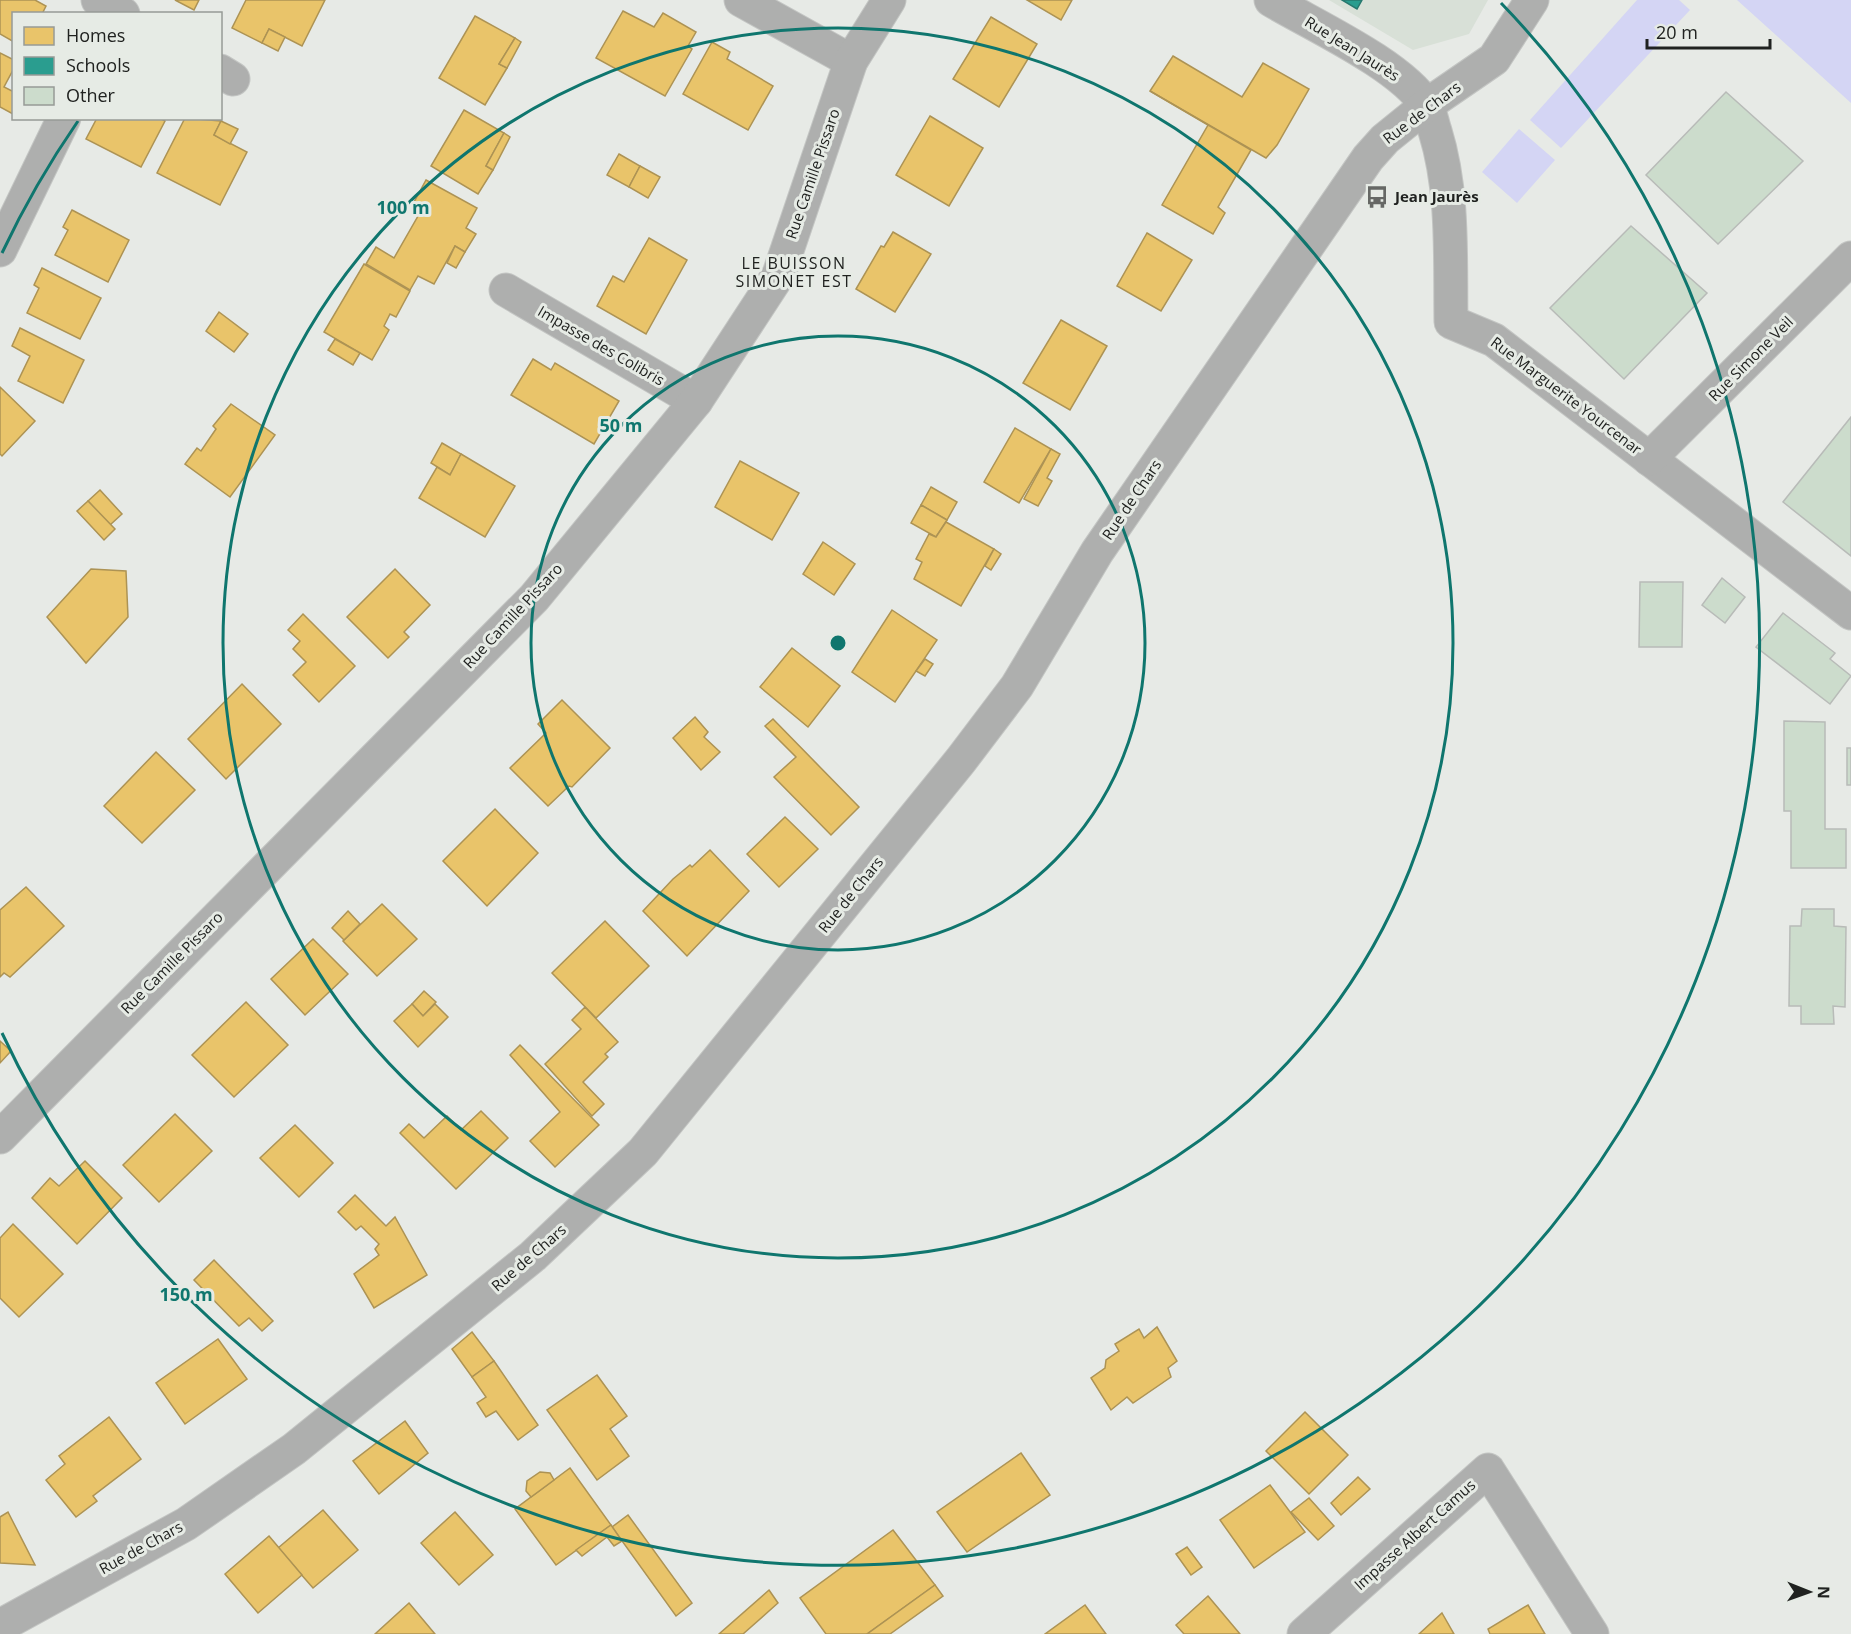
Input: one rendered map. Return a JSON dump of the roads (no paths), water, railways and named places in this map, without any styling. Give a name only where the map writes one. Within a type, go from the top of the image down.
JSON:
[{"type":"street","points":[[741,0],[851,61]]},
{"type":"street","name":"Rue Camille Pissaro","points":[[0,1137],[534,598],[696,401],[778,274],[851,61],[889,0]]},
{"type":"street","name":"Rue Jean Jaurès","points":[[1271,0],[1393,72],[1427,105]]},
{"type":"street","name":"Rue de Chars","points":[[0,1626],[186,1524],[294,1449],[529,1260],[643,1152],[961,760],[1017,686],[1097,552],[1368,158],[1385,139],[1427,105],[1494,59],[1532,0]]},
{"type":"street","name":"Rue Marguerite Yourcenar","points":[[1427,105],[1443,157],[1449,207],[1451,322],[1494,340],[1851,613]]},
{"type":"street","points":[[0,250],[63,120]]},
{"type":"street","name":"Rue Simone Veil","points":[[1650,459],[1851,258]]},
{"type":"street","name":"Impasse des Colibris","points":[[506,290],[696,401]]},
{"type":"street","name":"Impasse Albert Camus","points":[[1304,1634],[1488,1470],[1592,1634]]},
{"type":"place","name":"Jean Jaurès","points":[[1377,197]]},
{"type":"district","name":"LE BUISSON SIMONET EST","points":[[794,272]]}]
